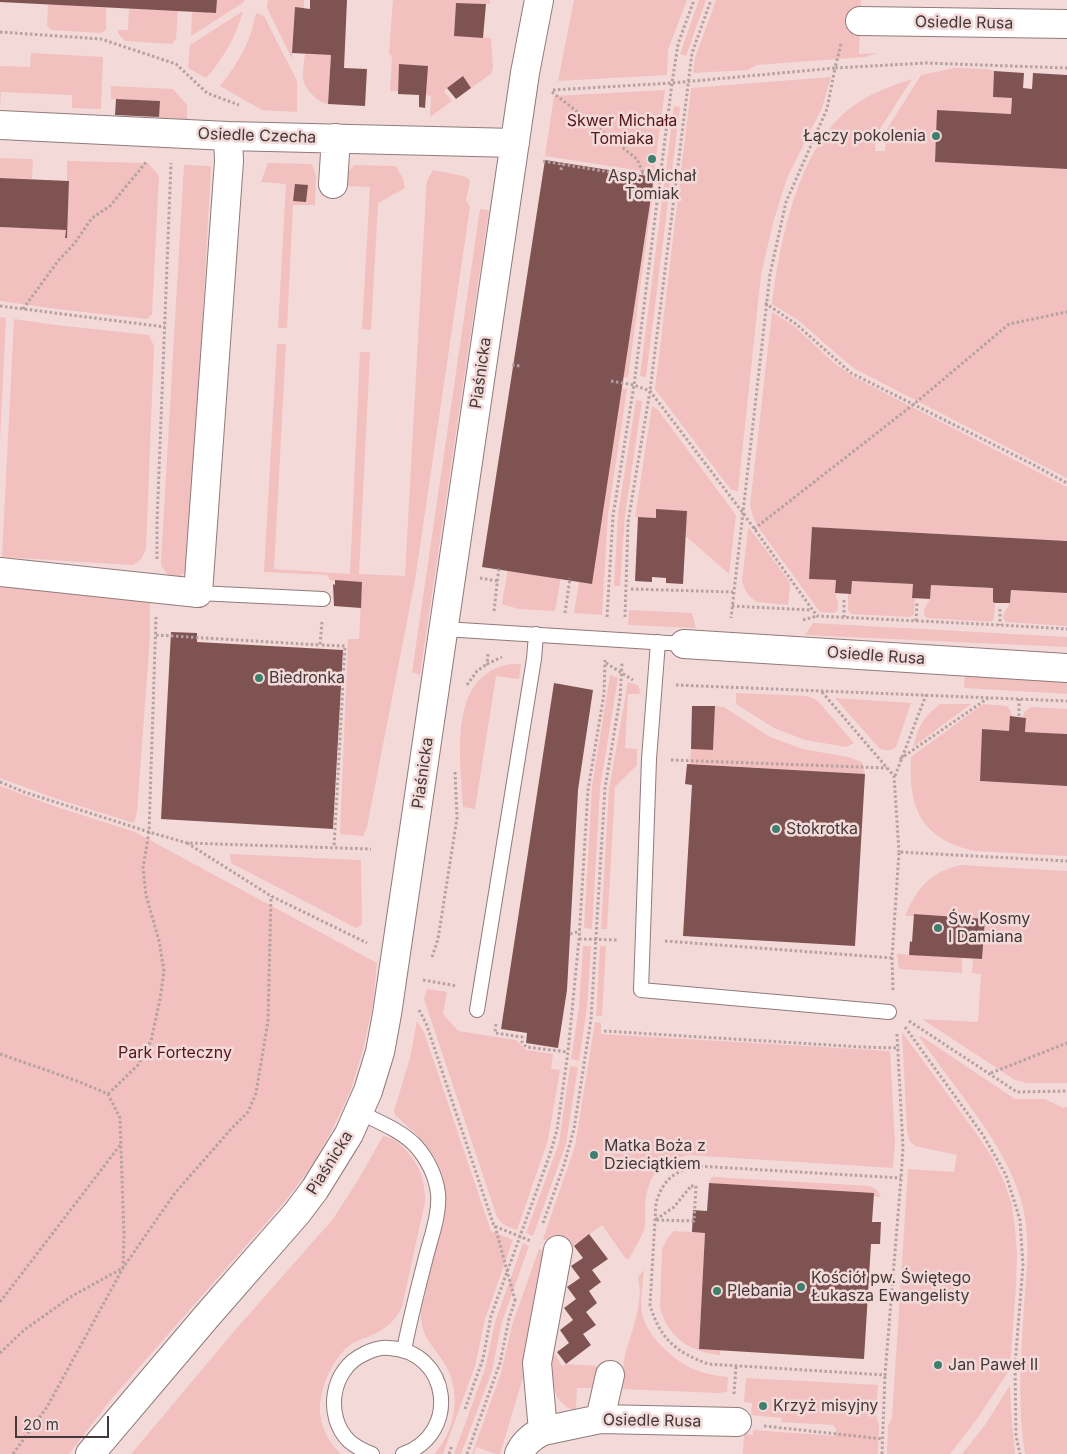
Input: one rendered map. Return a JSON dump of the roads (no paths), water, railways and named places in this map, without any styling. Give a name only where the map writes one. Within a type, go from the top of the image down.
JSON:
[{"type":"street","name":"Piaśnicka","points":[[90,1454],[207,1316],[297,1214],[333,1162],[349,1134],[368,1091],[380,1052],[387,1014],[525,73],[539,0]]},
{"type":"street","name":"Osiedle Rusa","points":[[860,21],[1067,24]]},
{"type":"street","name":"Osiedle Czecha","points":[[0,125],[228,136],[515,143]]},
{"type":"street","points":[[0,572],[198,593],[228,171],[228,136]]},
{"type":"street","points":[[333,184],[336,138]]},
{"type":"street","name":"Osiedle Rusa","points":[[671,643],[1067,668]]},
{"type":"street","points":[[543,1431],[538,1363],[558,1250]]},
{"type":"street","points":[[600,1419],[610,1375]]},
{"type":"street","name":"Osiedle Rusa","points":[[519,1454],[523,1446],[534,1435],[543,1431],[600,1419],[737,1422]]},
{"type":"lane","points":[[198,593],[323,599]]},
{"type":"lane","points":[[444,629],[671,643],[655,684],[649,759],[641,990],[897,1017]]},
{"type":"lane","points":[[477,1010],[533,669],[536,634]]},
{"type":"lane","points":[[359,1112],[395,1130],[415,1146],[424,1157],[436,1180],[438,1192],[437,1213],[412,1309],[404,1350]]},
{"type":"lane","points":[[372,1454],[349,1441],[340,1428],[334,1412],[334,1396],[337,1381],[346,1367],[358,1356],[373,1350],[389,1348],[404,1350],[419,1358],[430,1368],[438,1383],[442,1398],[436,1428],[428,1439],[417,1448],[403,1454]]},
{"type":"place","name":"Łączy pokolenia","points":[[936,136]]},
{"type":"place","name":"Asp. Michał Tomiak","points":[[652,159]]},
{"type":"place","name":"Biedronka","points":[[259,678]]},
{"type":"place","name":"Stokrotka","points":[[776,829]]},
{"type":"place","name":"Św. Kosmy I Damiana","points":[[938,928]]},
{"type":"place","name":"Matka Boża z Dzieciątkiem","points":[[594,1155]]},
{"type":"place","name":"Kościół pw. Świętego Łukasza Ewangelisty","points":[[801,1287]]},
{"type":"place","name":"Plebania","points":[[717,1291]]},
{"type":"place","name":"Jan Paweł II","points":[[938,1365]]},
{"type":"place","name":"Krzyż misyjny","points":[[763,1406]]},
{"type":"park label","name":"Skwer Michała Tomiaka","points":[[622,130]]},
{"type":"park label","name":"Park Forteczny","points":[[175,1053]]}]
